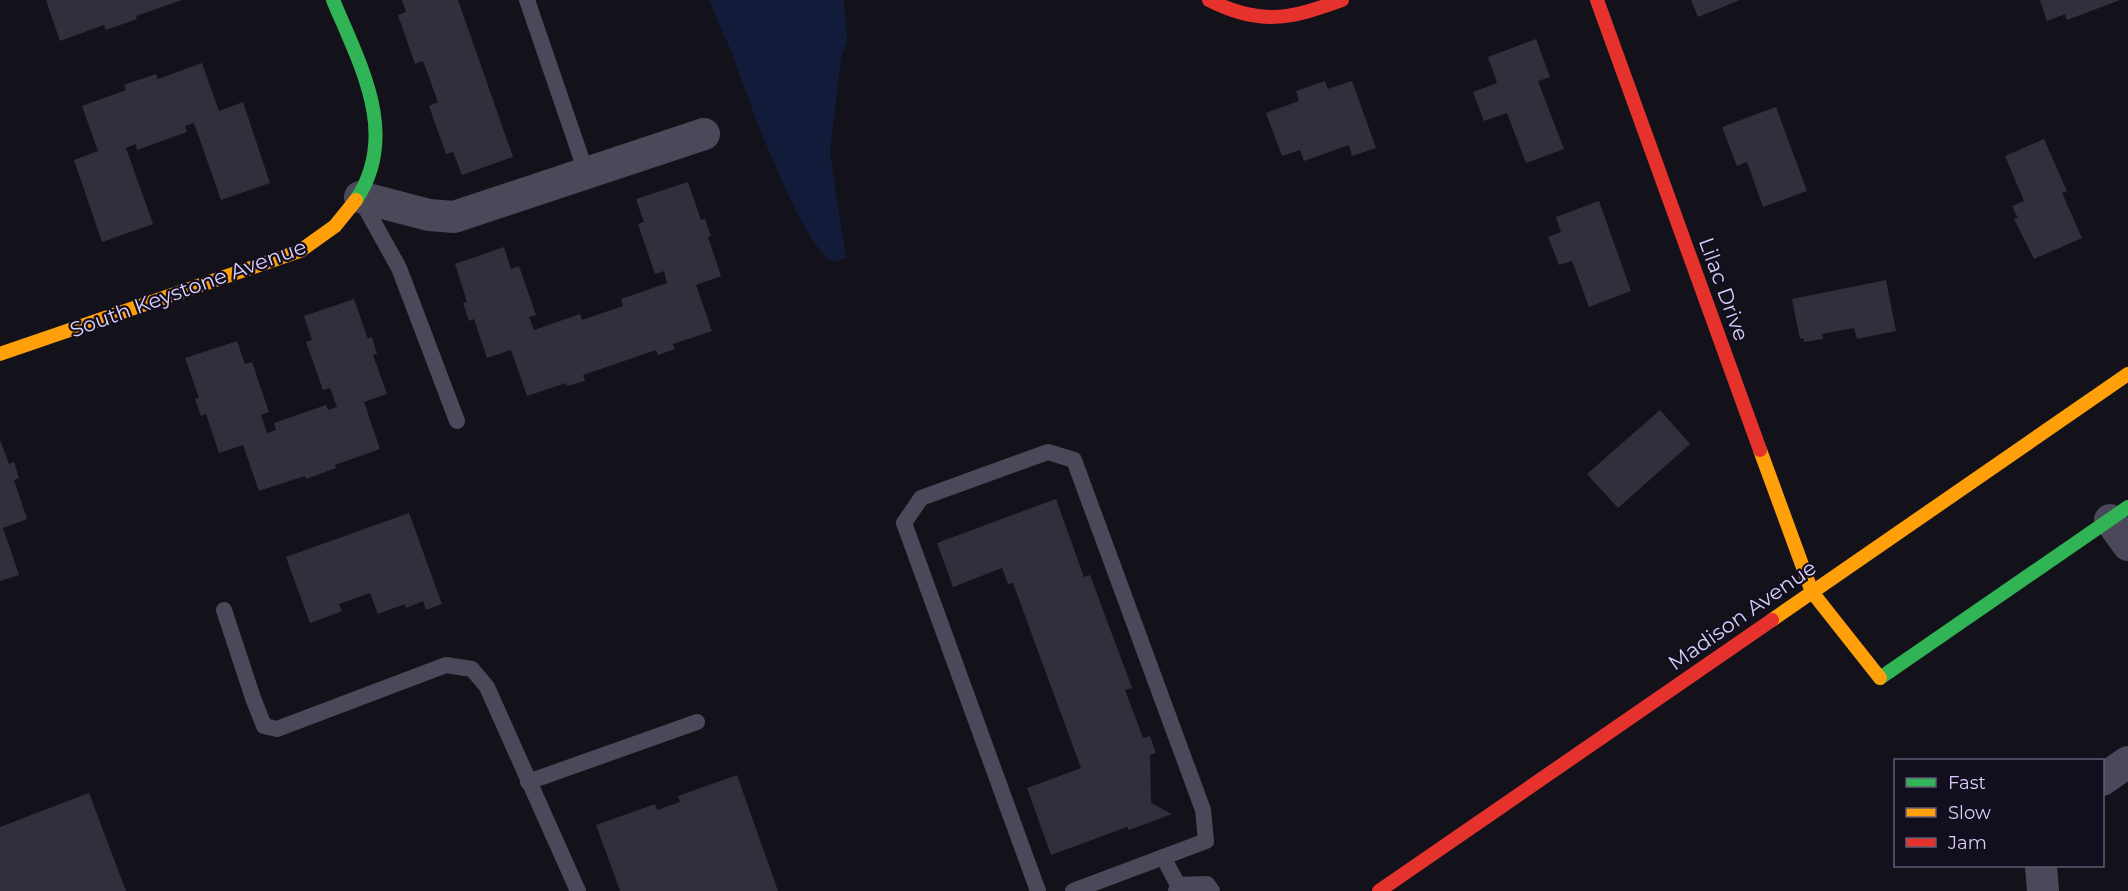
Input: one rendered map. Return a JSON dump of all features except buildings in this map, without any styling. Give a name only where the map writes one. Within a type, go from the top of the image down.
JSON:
[{"type":"street","points":[[333,0],[374,108],[376,149],[362,193],[429,215],[454,217],[704,134]]},
{"type":"street","points":[[1209,0],[1234,14],[1264,20],[1293,17],[1342,0]]},
{"type":"street","name":"Lilac Drive","points":[[1597,0],[1812,592],[1880,678],[2119,514]]},
{"type":"street","name":"South Keystone Avenue","points":[[0,354],[300,251],[333,229],[362,193]]},
{"type":"street","name":"Madison Avenue","points":[[1379,891],[2128,374]]},
{"type":"street","points":[[2119,514],[2128,545]]},
{"type":"street","points":[[2104,779],[2128,762]]},
{"type":"street","points":[[2041,867],[2043,891]]},
{"type":"lane","points":[[527,0],[587,174]]},
{"type":"lane","points":[[362,193],[399,268],[457,421]]},
{"type":"lane","points":[[1038,891],[904,524],[921,498],[1048,452],[1074,460],[1203,810],[1206,841],[1073,891]]},
{"type":"lane","points":[[224,610],[264,726],[277,729],[446,665],[472,669],[487,687],[578,891]]},
{"type":"lane","points":[[528,782],[697,722]]},
{"type":"lane","points":[[1163,857],[1177,888],[1207,884],[1212,891]]},
{"type":"water","points":[[709,0],[844,0],[847,42],[841,58],[830,153],[846,258],[833,262],[820,250],[805,228],[776,169]]},
{"type":"traffic: fast","points":[[333,0],[364,74],[375,125],[375,150],[369,175],[356,200]]},
{"type":"traffic: fast","points":[[1880,678],[2128,507]]},
{"type":"traffic: slow","points":[[0,354],[300,251],[335,226],[356,200]]},
{"type":"traffic: slow","points":[[1772,620],[2128,374]]},
{"type":"traffic: slow","points":[[1760,450],[1812,592],[1880,678]]},
{"type":"traffic: jam","points":[[1209,0],[1244,14],[1275,17],[1306,12],[1342,0]]},
{"type":"traffic: jam","points":[[1597,0],[1760,450]]},
{"type":"traffic: jam","points":[[1379,891],[1772,620]]}]
